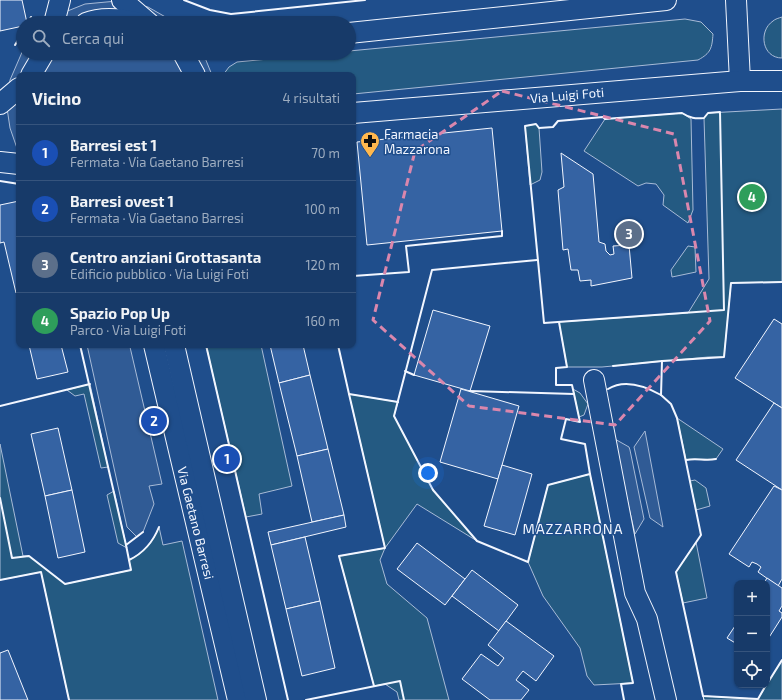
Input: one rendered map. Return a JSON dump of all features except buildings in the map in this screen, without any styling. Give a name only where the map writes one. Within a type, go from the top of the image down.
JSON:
[{"type":"street","points":[[56,16],[60,0]]},
{"type":"street","points":[[122,0],[141,16]]},
{"type":"street","points":[[356,32],[512,8],[666,0]]},
{"type":"street","points":[[736,0],[740,81]]},
{"type":"street","points":[[33,72],[40,60]]},
{"type":"street","points":[[187,60],[193,72]]},
{"type":"street","name":"Via Luigi Foti","points":[[356,113],[740,81],[782,81]]},
{"type":"street","points":[[0,104],[16,91]]},
{"type":"street","points":[[0,162],[16,164]]},
{"type":"street","name":"Via Gaetano Barresi","points":[[155,348],[238,700]]},
{"type":"street","name":"Via Gaetano Barresi","points":[[175,348],[256,700]]},
{"type":"street","points":[[594,380],[634,593],[647,619],[666,700]]},
{"type":"highlighted area","points":[[502,91],[674,134],[710,321],[615,425],[469,406],[373,320],[415,151]]},
{"type":"shaded area","points":[[117,1],[148,7],[164,16],[58,16],[85,4]]},
{"type":"shaded area","points":[[782,17],[782,58],[775,57],[770,54],[766,49],[764,37],[768,25]]},
{"type":"shaded area","points":[[685,19],[701,22],[713,34],[710,50],[706,55],[698,60],[356,94],[356,72],[225,72],[229,67],[237,62],[258,60],[356,60],[356,50]]},
{"type":"shaded area","points":[[19,60],[206,60],[211,72],[16,72],[16,145],[10,128],[7,108],[10,80]]},
{"type":"shaded area","points":[[782,109],[782,282],[731,283],[724,357],[708,357],[602,367],[567,367],[559,322],[688,313],[709,279],[704,118],[708,113]]},
{"type":"shaded area","points":[[682,113],[691,119],[693,210],[688,223],[663,205],[664,195],[656,184],[646,183],[638,186],[584,151],[605,119]]},
{"type":"shaded area","points":[[536,124],[539,128],[542,172],[540,180],[530,185],[525,126]]},
{"type":"shaded area","points":[[688,246],[695,247],[696,272],[672,277],[671,270]]},
{"type":"shaded area","points":[[88,348],[130,348],[162,484],[149,486],[154,504],[143,532],[137,537],[127,527]]},
{"type":"shaded area","points":[[207,348],[262,348],[292,486],[259,494],[262,514],[246,517]]},
{"type":"shaded area","points":[[90,384],[108,467],[101,468],[84,394],[75,396],[67,390]]},
{"type":"shaded area","points":[[573,389],[580,393],[588,404],[584,415],[579,417]]},
{"type":"shaded area","points":[[349,394],[398,402],[394,416],[433,490],[477,541],[417,504],[385,548]]},
{"type":"shaded area","points":[[677,418],[723,449],[716,459],[686,460]]},
{"type":"shaded area","points":[[645,431],[663,527],[650,518],[634,447]]},
{"type":"shaded area","points":[[613,438],[629,447],[630,450],[644,519],[635,534]]},
{"type":"shaded area","points":[[0,444],[23,556],[29,556],[65,584],[131,570],[129,560],[139,554],[147,546],[154,538],[159,527],[163,545],[182,541],[218,700],[69,700],[41,572],[0,580]]},
{"type":"shaded area","points":[[590,474],[633,683],[594,685],[587,676],[580,648],[543,596],[528,562],[548,485]]},
{"type":"shaded area","points":[[695,480],[706,488],[710,506],[696,510],[690,481]]},
{"type":"shaded area","points":[[114,491],[127,548],[118,543],[107,495]]},
{"type":"shaded area","points":[[696,542],[707,598],[683,603],[676,572]]},
{"type":"shaded area","points":[[385,548],[380,560],[387,584],[427,618],[449,700],[399,700],[397,692],[385,684],[374,686],[339,556]]},
{"type":"shaded area","points":[[782,660],[782,700],[704,700],[703,696],[758,699],[765,688],[770,688],[770,680]]},
{"type":"fence","points":[[703,696],[704,700]]},
{"type":"wall","points":[[184,0],[210,10],[231,14],[365,0]]},
{"type":"wall","points":[[720,112],[724,310],[544,323],[525,126],[536,124],[539,128],[553,127],[558,121],[682,113],[690,117],[704,118],[708,113],[720,112]]},
{"type":"wall","points":[[0,181],[16,184]]},
{"type":"wall","points":[[356,276],[409,272],[406,246],[502,236],[502,231]]},
{"type":"wall","points":[[470,391],[574,394],[580,422],[566,419],[561,439],[585,444],[590,474],[548,485],[528,562],[477,541],[433,490],[394,416],[432,270],[537,260]]},
{"type":"wall","points":[[764,688],[758,699],[703,696],[676,572],[701,535],[677,418],[671,404],[661,395],[662,361],[724,357],[731,283],[782,282]]},
{"type":"wall","points":[[559,322],[567,367],[556,368],[556,385],[572,385],[574,394]]},
{"type":"wall","points":[[81,348],[126,545],[143,532]]},
{"type":"wall","points":[[207,348],[288,700]]},
{"type":"wall","points":[[339,348],[349,394]]},
{"type":"wall","points":[[613,366],[662,361]]},
{"type":"wall","points":[[405,371],[414,375]]},
{"type":"wall","points":[[0,406],[90,384]]},
{"type":"wall","points":[[608,389],[621,384],[628,384],[648,389],[661,395]]},
{"type":"wall","points":[[374,686],[339,556],[385,548],[349,394],[398,402]]},
{"type":"wall","points":[[686,460],[716,459]]},
{"type":"wall","points":[[590,474],[633,683],[621,684],[624,700]]},
{"type":"wall","points":[[0,498],[12,558],[29,556],[65,584],[131,570],[126,545]]},
{"type":"wall","points":[[129,560],[139,554],[147,546],[154,538],[159,527]]},
{"type":"wall","points":[[0,580],[41,572],[69,700]]},
{"type":"wall","points":[[770,679],[782,660]]},
{"type":"wall","points":[[306,700],[400,681],[404,700]]},
{"type":"place","name":"Farmacia Mazzarona","points":[[370,158]]},
{"type":"place","name":"Spazio Pop Up","points":[[752,197]]},
{"type":"place","name":"Centro anziani Grottasanta","points":[[629,234]]},
{"type":"place","name":"Barresi ovest 1","points":[[154,421]]},
{"type":"place","name":"Barresi est 1","points":[[227,459]]},
{"type":"district","name":"MAZZARRONA","points":[[573,529]]}]
